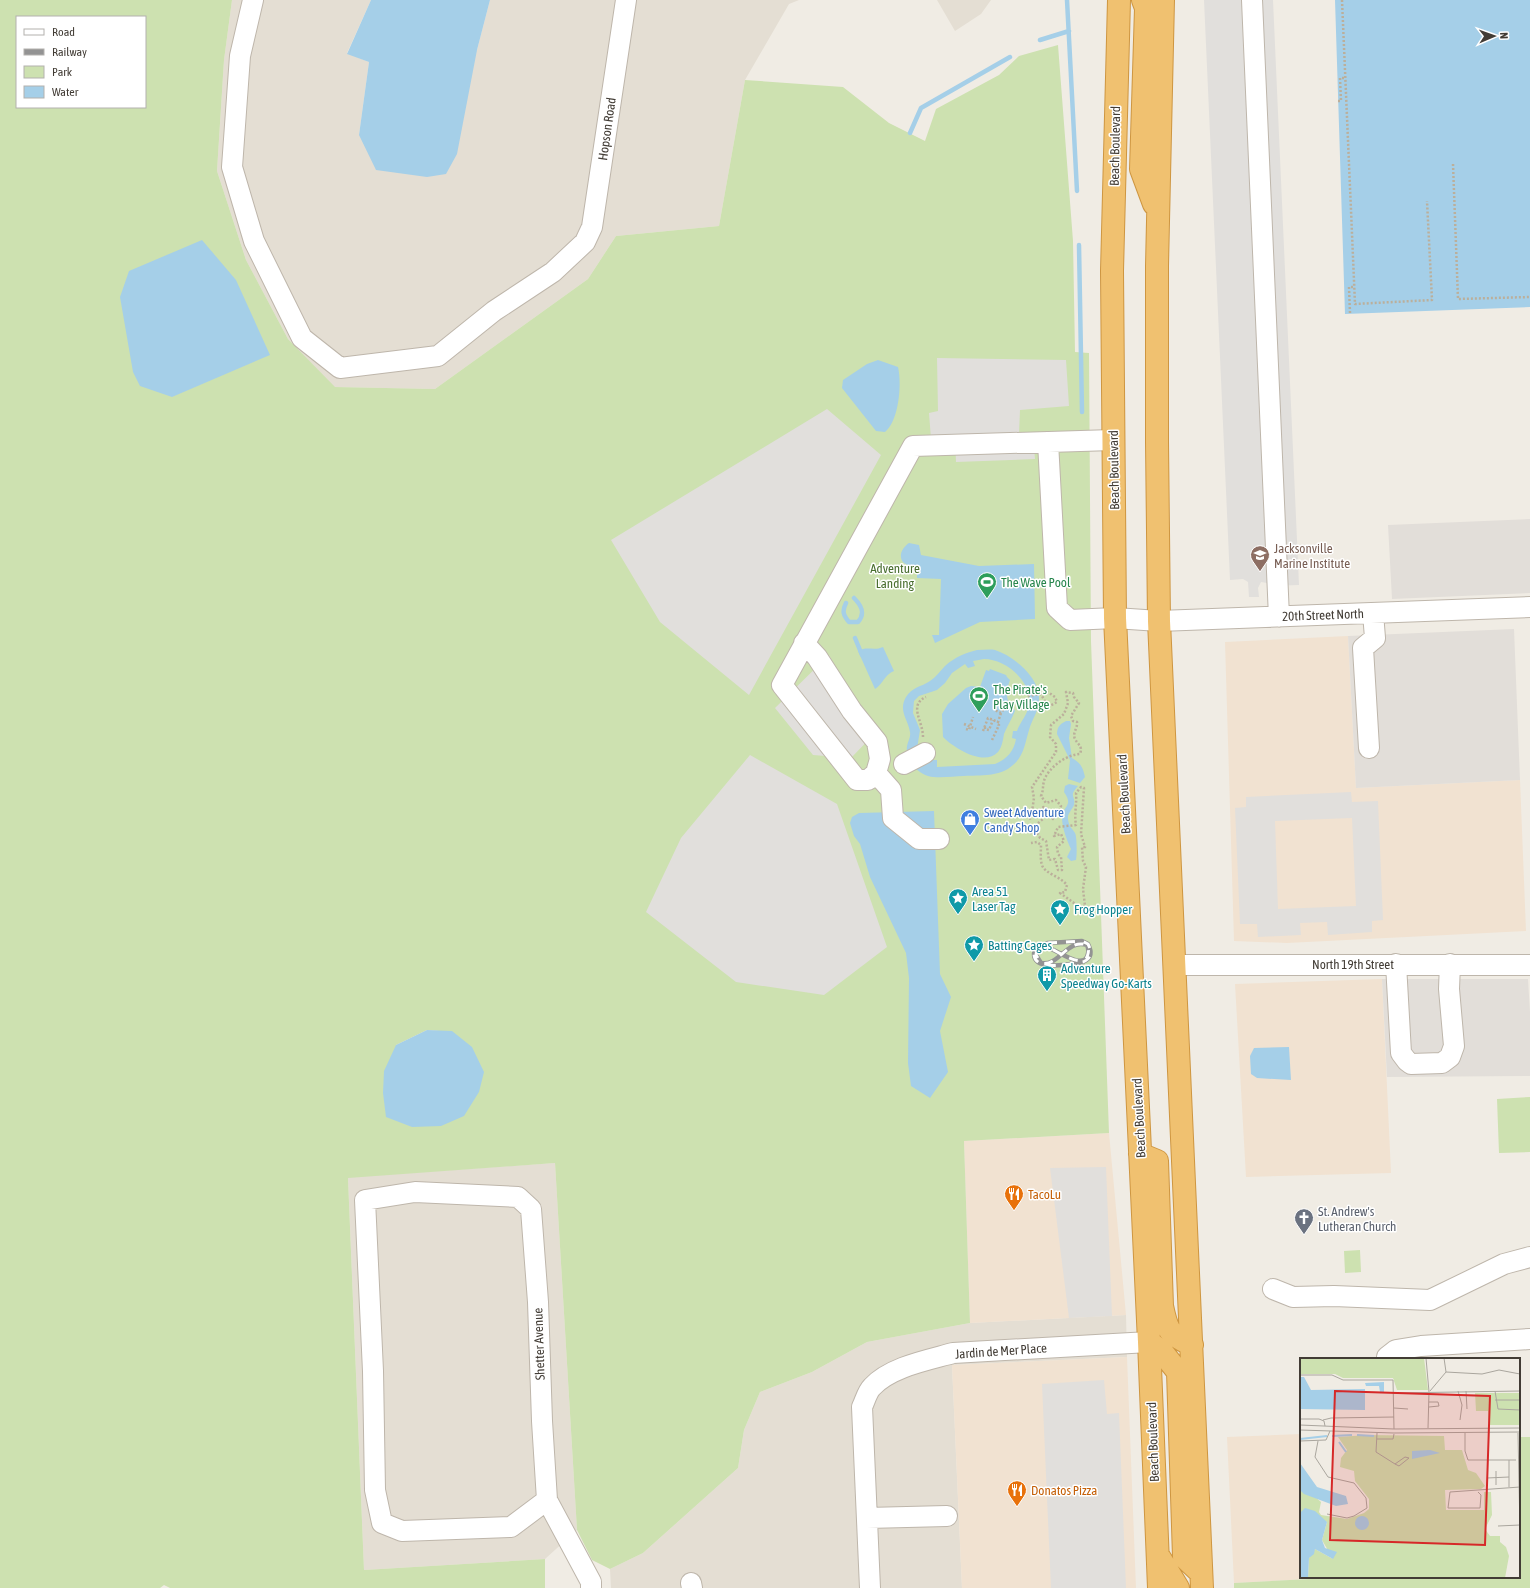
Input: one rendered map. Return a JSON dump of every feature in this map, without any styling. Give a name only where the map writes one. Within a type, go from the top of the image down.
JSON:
[{"type":"highway","name":"Beach Boulevard","points":[[1119,0],[1112,272],[1116,618],[1159,1588]]},
{"type":"highway","points":[[1143,0],[1146,8],[1142,169],[1158,217]]},
{"type":"highway","points":[[1163,0],[1158,217],[1157,442],[1159,621],[1202,1580]]},
{"type":"highway","points":[[1140,1154],[1157,1161],[1162,1306],[1166,1326],[1176,1338],[1192,1345]]},
{"type":"highway","points":[[1149,1342],[1163,1353],[1178,1372],[1184,1557],[1202,1580]]},
{"type":"highway","points":[[1157,1554],[1178,1588]]},
{"type":"street","name":"Hopson Road","points":[[253,0],[240,56],[232,167],[254,241],[302,338],[340,368],[438,356],[494,311],[553,272],[585,242],[592,228],[626,0]]},
{"type":"street","points":[[1252,0],[1279,617]]},
{"type":"street","points":[[804,643],[817,657],[852,711],[877,742],[880,759],[876,773],[868,780],[857,780],[782,685],[804,643],[912,446],[1113,440]]},
{"type":"street","name":"20th Street North","points":[[1048,442],[1057,608],[1070,620],[1116,618],[1159,621],[1530,608]]},
{"type":"street","points":[[1369,748],[1363,648],[1375,638],[1373,613]]},
{"type":"street","points":[[904,764],[923,748]]},
{"type":"street","points":[[876,773],[891,790],[893,818],[919,839],[939,839]]},
{"type":"street","points":[[1396,964],[1401,1053],[1406,1061],[1411,1064],[1442,1063],[1450,1057],[1454,1046],[1449,989],[1450,964]]},
{"type":"street","name":"North 19th Street","points":[[1175,965],[1530,965]]},
{"type":"street","name":"Shetter Avenue","points":[[547,1500],[512,1526],[402,1531],[382,1523],[375,1490],[373,1371],[365,1200],[415,1192],[518,1197],[531,1209],[538,1302],[542,1421],[547,1500],[591,1582],[591,1588]]},
{"type":"street","points":[[1273,1289],[1293,1297],[1334,1296],[1430,1300],[1504,1264],[1530,1257]]},
{"type":"street","points":[[1387,1357],[1396,1350],[1421,1346],[1530,1339]]},
{"type":"street","name":"Jardin de Mer Place","points":[[870,1588],[862,1407],[871,1388],[888,1374],[926,1360],[953,1353],[1149,1342]]},
{"type":"street","points":[[867,1518],[947,1516]]},
{"type":"path","points":[[1342,0],[1355,304],[1432,300],[1427,201]]},
{"type":"path","points":[[1338,101],[1341,101],[1340,78],[1345,78]]},
{"type":"path","points":[[1453,164],[1458,299],[1530,297]]},
{"type":"path","points":[[1350,314],[1349,288],[1354,287]]},
{"type":"path","points":[[1026,704],[1028,696],[1041,694],[1048,707],[1057,702],[1055,697],[1048,692]]},
{"type":"path","points":[[1029,819],[1032,815],[1034,798],[1032,787],[1056,752],[1056,744],[1050,737],[1051,725],[1064,714],[1068,703],[1066,692],[1073,693],[1079,704],[1072,716],[1073,721],[1077,722],[1074,733],[1075,739],[1080,744],[1080,754],[1067,758],[1057,764],[1045,778],[1044,792],[1041,796],[1046,803],[1056,800],[1061,806],[1057,816],[1053,819],[1048,809],[1044,807],[1040,808],[1043,819],[1037,824],[1036,828],[1030,828]]},
{"type":"path","points":[[923,748],[922,728],[916,710],[919,700],[926,697]]},
{"type":"path","points":[[992,740],[999,725],[997,724],[1001,713],[995,710],[996,707]]},
{"type":"path","points":[[969,726],[973,717]]},
{"type":"path","points":[[983,731],[988,718],[998,721]]},
{"type":"path","points":[[964,724],[976,729]]},
{"type":"path","points":[[1030,833],[1037,832],[1040,838],[1046,841],[1049,860],[1055,859],[1058,870],[1062,870],[1061,857],[1058,854],[1057,847],[1064,841],[1061,834],[1054,836],[1058,827],[1076,824],[1074,818],[1077,803],[1076,793],[1081,787],[1084,788],[1081,834],[1085,847],[1082,848],[1083,861],[1086,867],[1083,889],[1085,906],[1081,908],[1060,893],[1065,892],[1067,885],[1064,880],[1044,869],[1042,865],[1040,845],[1037,842],[1031,843]]},
{"type":"shaded area","points":[[232,0],[371,0],[347,53],[369,62],[359,135],[477,50],[490,0],[799,0],[789,4],[745,80],[719,226],[616,236],[588,279],[435,389],[334,387],[288,339],[246,260],[217,171],[224,60]]},
{"type":"shaded area","points":[[937,0],[991,0],[981,14],[955,31]]},
{"type":"shaded area","points":[[1204,0],[1273,0],[1299,585],[1270,586],[1267,583],[1261,582],[1258,588],[1259,597],[1249,597],[1248,582],[1243,579],[1230,580]]},
{"type":"shaded area","points":[[937,358],[1066,360],[1069,406],[1020,410],[1019,434],[1034,448],[1035,459],[956,462],[955,438],[931,439],[929,413],[938,411]]},
{"type":"shaded area","points":[[827,409],[881,455],[749,695],[660,622],[611,540]]},
{"type":"shaded area","points":[[1530,519],[1530,593],[1392,599],[1388,525]]},
{"type":"shaded area","points":[[1514,629],[1520,780],[1356,788],[1348,636]]},
{"type":"shaded area","points":[[1348,636],[1356,788],[1520,780],[1526,931],[1287,943],[1234,941],[1225,642]]},
{"type":"shaded area","points":[[829,655],[857,708],[878,730],[851,758],[813,755],[775,708]]},
{"type":"shaded area","points":[[750,755],[837,804],[887,947],[824,995],[736,982],[646,912],[681,838]]},
{"type":"shaded area","points":[[1351,792],[1352,802],[1378,801],[1383,920],[1372,921],[1372,932],[1328,935],[1327,922],[1300,923],[1301,935],[1258,937],[1257,924],[1240,924],[1235,808],[1246,807],[1246,797]],"holes":[[[1352,818],[1356,906],[1278,909],[1275,821]]]},
{"type":"shaded area","points":[[1382,979],[1391,1173],[1246,1177],[1235,984]]},
{"type":"shaded area","points":[[1382,979],[1528,979],[1530,1012],[1530,1076],[1387,1077]]},
{"type":"shaded area","points":[[1109,1133],[1126,1315],[970,1323],[964,1141]]},
{"type":"shaded area","points":[[555,1163],[577,1530],[545,1559],[364,1570],[348,1177]]},
{"type":"shaded area","points":[[1106,1167],[1112,1316],[1069,1318],[1050,1168]]},
{"type":"shaded area","points":[[1126,1315],[1127,1357],[952,1365],[962,1588],[611,1588],[610,1569],[643,1553],[738,1468],[744,1430],[760,1392],[812,1372],[867,1342],[970,1323]]},
{"type":"shaded area","points":[[1127,1357],[1136,1588],[962,1588],[952,1365]]},
{"type":"shaded area","points":[[1104,1380],[1107,1414],[1119,1413],[1126,1588],[1051,1588],[1042,1384]]},
{"type":"shaded area","points":[[1300,1434],[1300,1578],[1330,1578],[1234,1583],[1227,1437]]},
{"type":"green space","name":"Adventure Landing","points":[[0,0],[232,0],[224,60],[217,171],[246,260],[288,339],[335,387],[435,389],[588,279],[616,236],[719,226],[745,80],[843,87],[889,123],[925,141],[936,109],[999,75],[1019,56],[1058,45],[1073,241],[1075,352],[1089,353],[1091,641],[1109,1133],[964,1141],[970,1323],[867,1342],[812,1372],[760,1392],[744,1430],[738,1468],[643,1553],[610,1569],[592,1560],[577,1530],[555,1163],[348,1178],[364,1570],[545,1559],[545,1588],[170,1588],[164,1585],[160,1588],[0,1588]],"holes":[[[427,1030],[452,1032],[396,1045]]]},
{"type":"green space","points":[[1530,1097],[1530,1152],[1499,1153],[1497,1099]]},
{"type":"green space","points":[[1360,1250],[1361,1272],[1345,1273],[1344,1251]]},
{"type":"green space","points":[[1520,1437],[1530,1437],[1530,1588],[1234,1588],[1234,1583],[1330,1578],[1520,1578]]},
{"type":"water","points":[[371,0],[490,0],[477,50],[457,154],[446,174],[427,177],[376,170],[359,135],[369,62],[347,54]]},
{"type":"water","points":[[1335,0],[1530,0],[1530,307],[1345,314]]},
{"type":"water","points":[[202,240],[236,280],[270,355],[172,397],[140,386],[133,372],[120,297],[129,271]]},
{"type":"water","points":[[878,360],[898,367],[900,382],[894,419],[890,427],[885,432],[876,431],[842,388],[843,380],[867,364]]},
{"type":"water","name":"The Wave Pool","points":[[909,543],[919,545],[921,555],[979,566],[1034,564],[1035,619],[980,622],[935,643],[932,635],[939,635],[941,579],[917,578],[917,569],[904,563],[901,557],[903,549]]},
{"type":"water","points":[[883,647],[894,671],[888,674],[875,689],[858,651]]},
{"type":"water","points":[[995,650],[1010,657],[1031,676],[1035,683],[1038,691],[1039,703],[1030,726],[1024,749],[1020,758],[1008,769],[1002,772],[983,775],[941,777],[928,776],[919,772],[912,765],[908,756],[907,746],[910,734],[903,711],[904,702],[911,691],[927,683],[953,660],[973,651]],"holes":[[[984,659],[992,660],[1015,672],[1026,686],[1029,695],[1028,710],[1017,731],[1013,731],[1012,738],[1016,739],[1012,751],[1003,760],[995,764],[937,767],[937,760],[924,760],[917,749],[920,730],[913,713],[914,701],[919,696],[937,690],[945,683],[952,673],[965,664],[968,668],[975,666],[973,661]]]},
{"type":"water","name":"The Pirate's Play Village","points":[[990,669],[1006,675],[1010,680],[1006,692],[1009,705],[1015,711],[1004,734],[998,752],[985,758],[977,757],[962,751],[943,737],[942,714],[948,704],[966,688],[971,686],[980,687],[986,670],[989,671]]},
{"type":"water","points":[[1066,721],[1070,721],[1071,724],[1069,738],[1072,758],[1081,766],[1085,777],[1080,783],[1068,779],[1070,760],[1057,734],[1059,726]]},
{"type":"water","points":[[1069,784],[1078,786],[1073,792],[1074,805],[1068,817],[1068,822],[1076,835],[1076,860],[1071,861],[1067,857],[1071,849],[1065,834],[1062,818],[1068,803],[1064,792],[1065,786]]},
{"type":"water","points":[[934,811],[940,974],[951,997],[940,1031],[948,1072],[930,1098],[911,1086],[908,1063],[909,978],[906,953],[870,877],[860,844],[854,836],[850,823],[852,817],[859,813]]},
{"type":"water","points":[[427,1030],[452,1031],[472,1047],[484,1072],[479,1092],[464,1116],[441,1126],[412,1127],[386,1117],[383,1093],[384,1071],[396,1045]]},
{"type":"water","points":[[1289,1047],[1291,1080],[1257,1078],[1251,1074],[1250,1056],[1254,1048]]},
{"type":"waterway","points":[[1067,0],[1077,191]]},
{"type":"waterway","points":[[1040,40],[1069,31]]},
{"type":"waterway","points":[[910,133],[921,108],[1010,57]]},
{"type":"waterway","points":[[1079,245],[1082,412]]},
{"type":"waterway","points":[[846,603],[844,608],[845,617],[849,622],[858,622],[862,615],[862,609],[854,598]]},
{"type":"waterway","points":[[855,638],[862,655]]},
{"type":"railway","points":[[1048,943],[1043,945],[1041,946],[1037,950],[1036,955],[1041,963],[1053,961],[1058,957],[1063,953],[1068,949],[1074,945],[1087,945],[1088,954],[1084,960],[1079,961],[1065,956],[1058,952],[1045,946],[1040,944],[1034,951],[1034,954],[1036,960],[1040,963],[1054,966],[1083,962],[1090,957],[1088,944],[1082,941],[1048,943]]},
{"type":"place","name":"Jacksonville Marine Institute","points":[[1260,572]]},
{"type":"place","name":"The Wave Pool","points":[[987,599]]},
{"type":"place","name":"The Pirate's Play Village","points":[[979,713]]},
{"type":"place","name":"Sweet Adventure Candy Shop","points":[[970,836]]},
{"type":"place","name":"Area 51 Laser Tag","points":[[958,915]]},
{"type":"place","name":"Frog Hopper","points":[[1060,926]]},
{"type":"place","name":"Batting Cages","points":[[974,962]]},
{"type":"place","name":"Adventure Speedway Go-Karts","points":[[1047,992]]},
{"type":"place","name":"TacoLu","points":[[1014,1211]]},
{"type":"place","name":"St. Andrew's Lutheran Church","points":[[1304,1235]]},
{"type":"place","name":"Donatos Pizza","points":[[1017,1507]]}]
